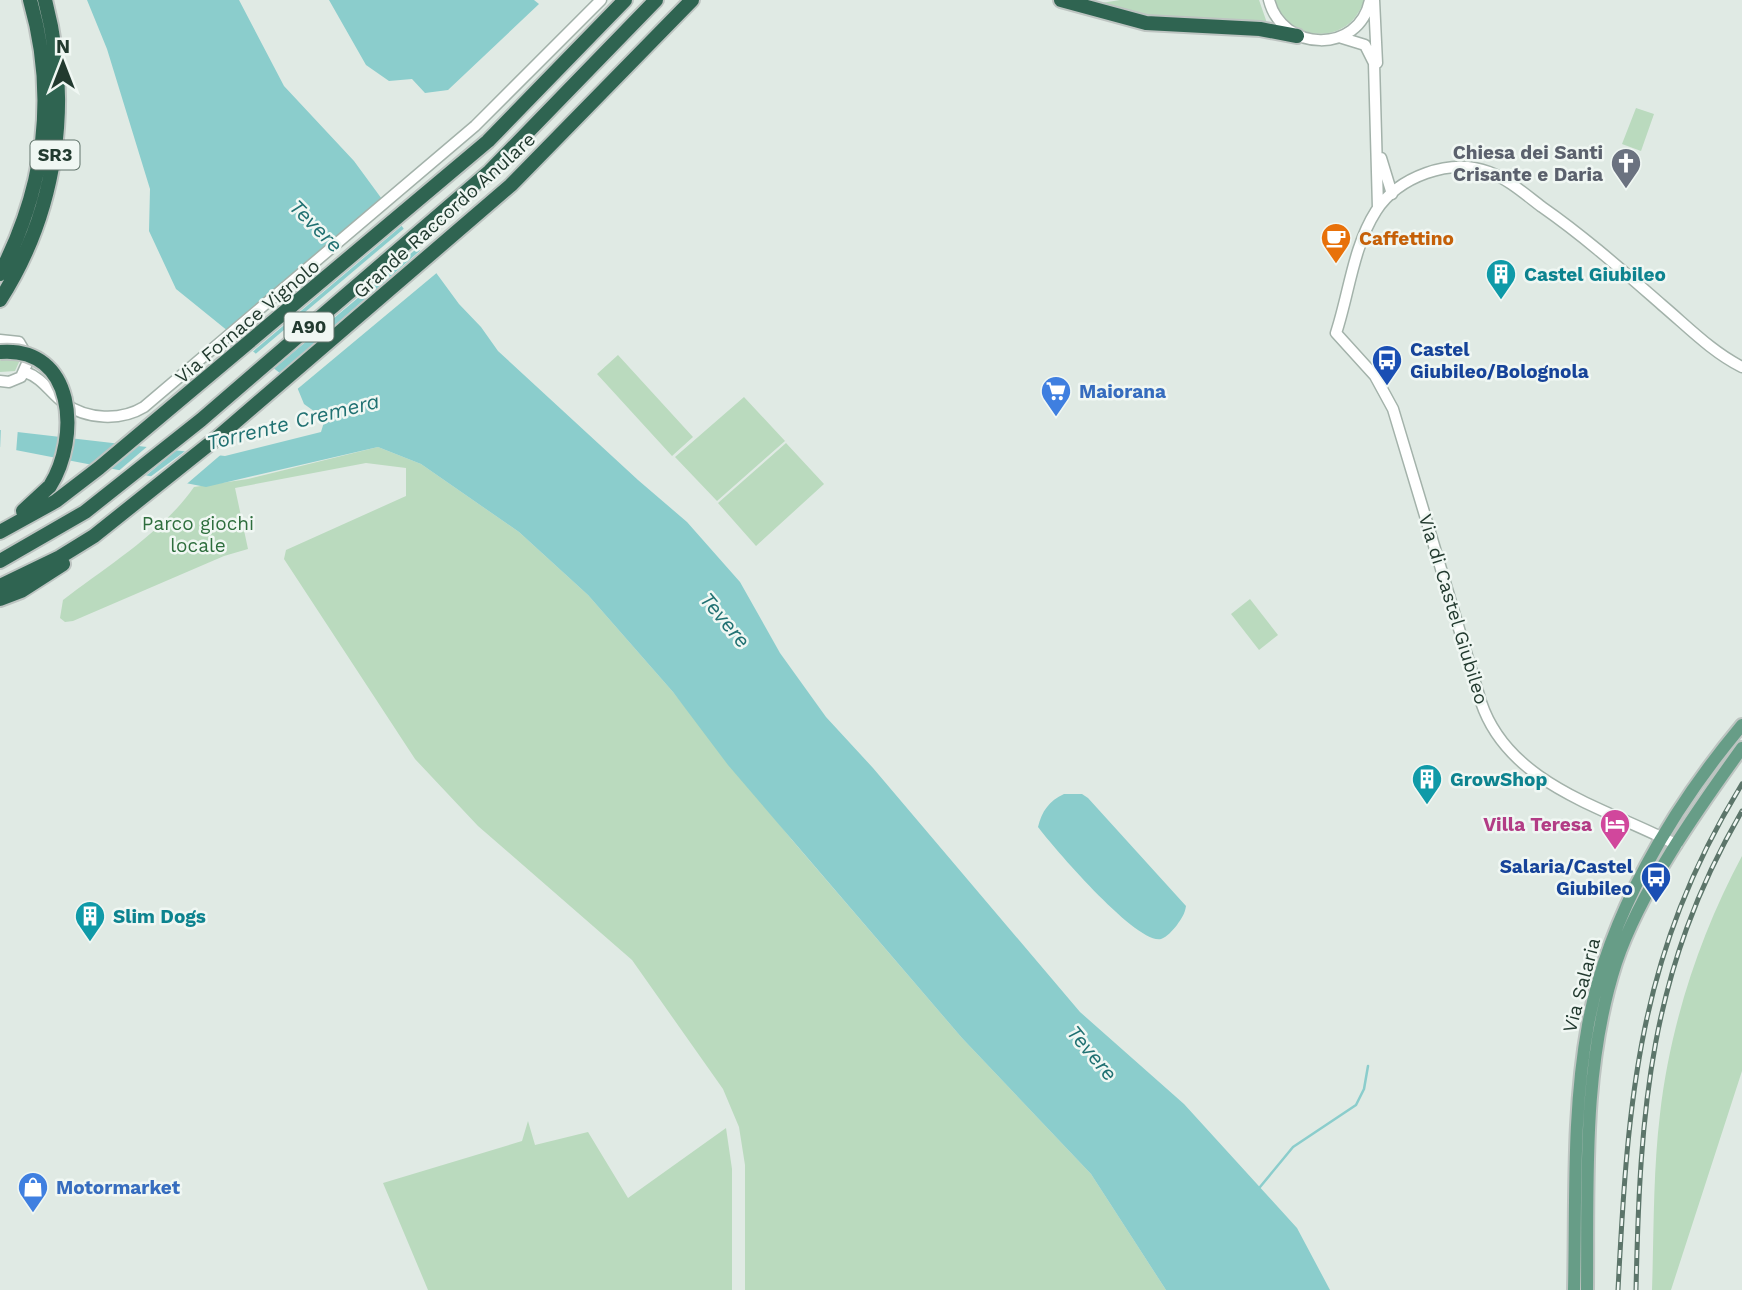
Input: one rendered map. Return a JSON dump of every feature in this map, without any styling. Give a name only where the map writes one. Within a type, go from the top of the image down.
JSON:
[{"type":"highway","name":"SR3","points":[[0,274],[20,234],[33,194],[43,138],[43,58],[30,0]]},
{"type":"highway","name":"SR3","points":[[0,300],[36,227],[56,149],[58,78],[45,0]]},
{"type":"highway","name":"Grande Raccordo Anulare","points":[[0,531],[56,500],[99,468],[488,141],[625,0]]},
{"type":"highway","name":"Grande Raccordo Anulare","points":[[0,561],[73,520],[201,420],[502,160],[656,0]]},
{"type":"highway","name":"Grande Raccordo Anulare","points":[[1,596],[21,592],[70,560],[511,185],[692,0]]},
{"type":"highway","points":[[1061,0],[1146,23],[1260,29],[1297,36]]},
{"type":"highway","points":[[0,352],[28,354],[48,368],[62,391],[69,428],[64,460],[50,486],[0,531]]},
{"type":"main road","name":"Via Salaria","points":[[1574,1290],[1578,1112],[1588,1025],[1598,981],[1616,930],[1664,838],[1706,772],[1742,725]]},
{"type":"main road","name":"Via Salaria","points":[[1587,1290],[1590,1113],[1601,1022],[1624,942],[1677,845],[1742,748]]},
{"type":"street","name":"Via Fornace Vignolo","points":[[25,372],[37,377],[64,403],[102,416],[135,412],[162,393],[475,126],[601,0]]},
{"type":"street","points":[[1269,0],[1278,21],[1297,36],[1318,41],[1339,37],[1360,23],[1372,0]]},
{"type":"street","points":[[1372,0],[1377,51],[1375,70],[1378,208]]},
{"type":"street","points":[[1339,37],[1366,45],[1375,70]]},
{"type":"street","points":[[1378,142],[1386,181],[1392,194]]},
{"type":"street","points":[[1378,208],[1392,194],[1420,176],[1447,168],[1470,167],[1493,173],[1580,233],[1702,339],[1742,367]]},
{"type":"street","name":"Via di Castel Giubileo","points":[[1378,208],[1362,239],[1336,333],[1375,376],[1393,409],[1481,702],[1493,728],[1520,761],[1540,778],[1677,845]]},
{"type":"street","points":[[0,340],[12,339],[24,346],[29,359],[25,372],[15,380],[0,381]]},
{"type":"green space","points":[[1120,0],[1259,0],[1267,23],[1147,18],[1095,4]]},
{"type":"green space","points":[[1275,0],[1364,0],[1357,15],[1346,26],[1334,32],[1320,34],[1293,25],[1283,15]]},
{"type":"green space","points":[[1636,108],[1654,114],[1641,151],[1622,144]]},
{"type":"green space","points":[[0,349],[20,360],[15,371],[0,372]]},
{"type":"green space","points":[[618,355],[693,437],[672,456],[597,374]]},
{"type":"green space","points":[[744,397],[785,441],[717,501],[675,457]]},
{"type":"green space","points":[[786,443],[824,484],[756,546],[718,503]]},
{"type":"green space","name":"Parco giochi locale","points":[[378,447],[421,464],[519,532],[588,595],[673,692],[792,840],[962,1038],[1091,1174],[1166,1290],[745,1290],[745,1165],[739,1127],[723,1089],[632,960],[478,826],[415,759],[284,559],[286,550],[406,496],[406,468],[366,463],[235,488],[248,549],[224,556],[73,621],[65,622],[60,618],[63,600],[150,534],[181,504],[194,487],[248,479]]},
{"type":"green space","points":[[1250,599],[1278,635],[1259,650],[1231,614]]},
{"type":"green space","points":[[1742,856],[1742,1071],[1671,1290],[1652,1290],[1658,1136],[1671,1047],[1700,948]]},
{"type":"green space","points":[[528,1121],[535,1145],[588,1132],[628,1198],[726,1128],[732,1169],[732,1290],[428,1290],[383,1183],[522,1141]]},
{"type":"water","name":"Tevere","points":[[87,0],[239,0],[284,86],[354,161],[459,304],[481,327],[498,351],[687,522],[740,582],[780,653],[826,717],[873,768],[1080,1012],[1184,1104],[1297,1228],[1330,1290],[1166,1290],[1091,1174],[962,1038],[728,765],[673,692],[588,595],[519,532],[421,464],[378,447],[206,487],[0,447],[0,430],[225,456],[321,432],[325,419],[304,404],[297,387],[176,289],[149,231],[150,189],[107,49]]},
{"type":"water","points":[[329,0],[534,0],[539,4],[448,90],[425,93],[412,79],[389,81],[366,65]]},
{"type":"water","points":[[1064,794],[1082,794],[1088,798],[1186,906],[1180,921],[1165,937],[1149,937],[1115,911],[1077,873],[1038,827],[1047,807]]},
{"type":"pier","points":[[385,197],[405,223],[250,354],[225,333]]},
{"type":"pier","points":[[407,226],[421,245],[271,371],[253,356]]},
{"type":"pier","points":[[423,248],[439,271],[295,391],[277,376]]},
{"type":"pier","points":[[1,426],[18,428],[16,453],[0,451]]},
{"type":"pier","points":[[149,445],[179,448],[142,479],[115,474]]},
{"type":"pier","points":[[188,449],[224,452],[182,488],[146,480]]},
{"type":"waterway","points":[[1260,1187],[1293,1147],[1356,1105],[1364,1089],[1368,1066]]},
{"type":"railway","points":[[1618,1290],[1627,1153],[1645,1028],[1660,968],[1680,908],[1707,847],[1742,784]]},
{"type":"railway","points":[[1636,1290],[1641,1162],[1656,1043],[1669,985],[1687,928],[1711,870],[1742,811]]},
{"type":"place","name":"Chiesa dei Santi Crisante e Daria","points":[[1626,190]]},
{"type":"place","name":"Caffettino","points":[[1336,265]]},
{"type":"place","name":"Castel Giubileo","points":[[1501,301]]},
{"type":"place","name":"Castel Giubileo/Bolognola","points":[[1387,387]]},
{"type":"place","name":"Maiorana","points":[[1056,418]]},
{"type":"place","name":"GrowShop","points":[[1427,806]]},
{"type":"place","name":"Villa Teresa","points":[[1615,851]]},
{"type":"place","name":"Salaria/Castel Giubileo","points":[[1656,904]]},
{"type":"place","name":"Slim Dogs","points":[[90,943]]},
{"type":"place","name":"Motormarket","points":[[33,1214]]},
{"type":"water label","name":"Torrente Cremera","points":[[293,422]]}]
